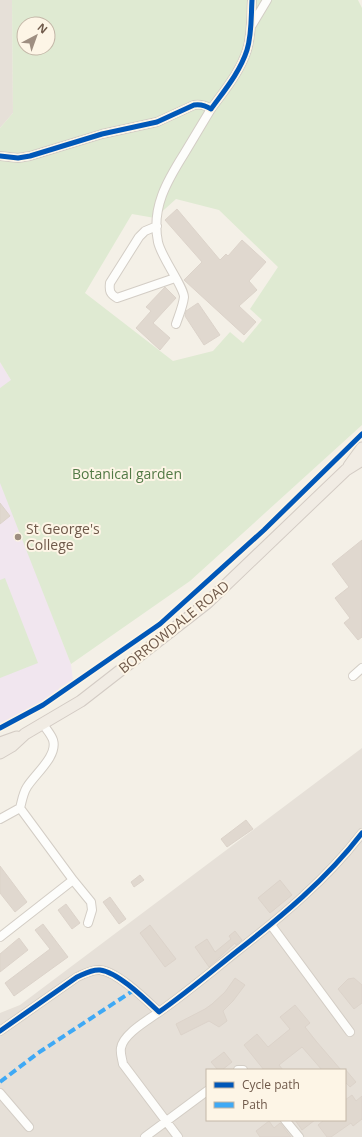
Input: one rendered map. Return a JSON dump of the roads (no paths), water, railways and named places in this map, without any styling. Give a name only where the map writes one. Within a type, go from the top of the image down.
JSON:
[{"type":"main road","name":"BORROWDALE ROAD","points":[[0,743],[25,734],[81,701],[207,603],[346,470],[362,448]]},
{"type":"main road","name":"BORROWDALE ROAD","points":[[346,470],[362,460]]},
{"type":"main road","name":"BORROWDALE ROAD","points":[[0,753],[12,746],[25,734]]},
{"type":"street","points":[[176,324],[184,296],[161,252],[158,242],[156,214],[158,204],[170,176],[211,109],[238,70],[244,58],[251,27],[252,0]]},
{"type":"street","points":[[251,27],[267,0]]},
{"type":"street","points":[[0,156],[18,158],[30,156],[102,134],[157,122],[194,105],[206,105],[211,109]]},
{"type":"street","points":[[157,226],[145,231],[139,237],[110,283],[109,290],[112,295],[117,298],[175,278]]},
{"type":"street","points":[[353,676],[362,668]]},
{"type":"street","points":[[0,819],[20,808],[26,789],[34,776],[47,762],[52,753],[53,740],[44,724]]},
{"type":"street","points":[[20,808],[91,902],[92,910],[88,923]]},
{"type":"street","points":[[178,1137],[123,1064],[120,1054],[124,1040],[137,1028],[179,998],[271,925],[322,878],[353,845],[362,833]]},
{"type":"street","points":[[0,936],[73,880]]},
{"type":"street","points":[[271,925],[350,1032]]},
{"type":"street","points":[[1,1028],[76,977],[99,969],[110,972],[159,1012]]},
{"type":"street","points":[[145,1137],[206,1093]]},
{"type":"street","points":[[0,1094],[29,1126]]},
{"type":"street","points":[[286,1121],[299,1137]]},
{"type":"place","name":"St George's College","points":[[18,537]]},
{"type":"park label","name":"Botanical garden","points":[[127,474]]}]
